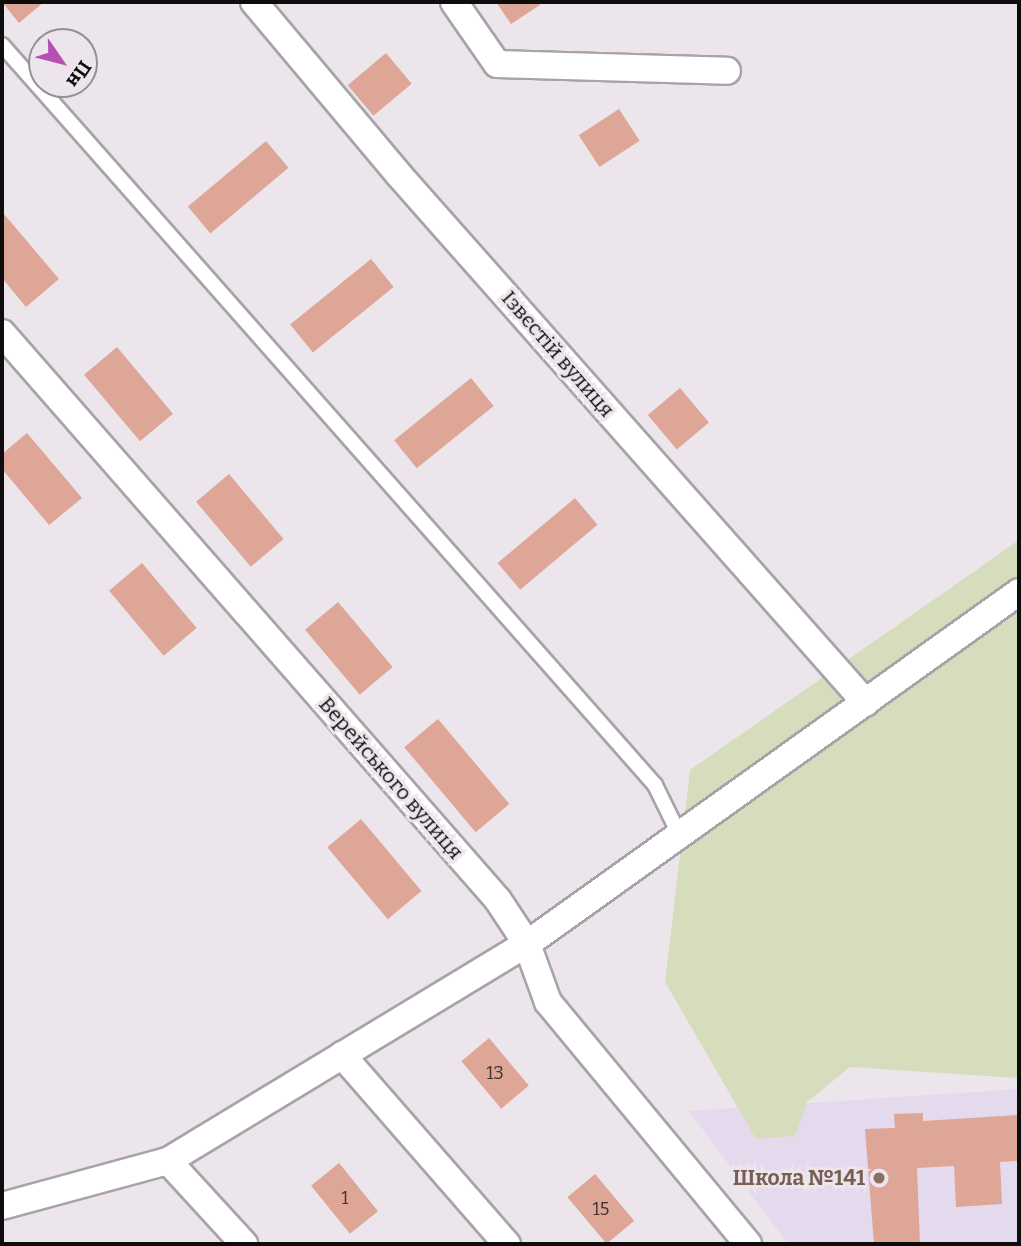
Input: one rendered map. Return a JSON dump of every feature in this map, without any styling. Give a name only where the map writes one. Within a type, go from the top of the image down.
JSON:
[{"type":"street","name":"Ізвєстій вулиця","points":[[254,2],[400,176],[866,703]]},
{"type":"street","points":[[454,2],[497,64],[727,71]]},
{"type":"street","name":"Верейського вулиця","points":[[2,332],[498,900],[527,944],[548,1002],[748,1244]]},
{"type":"street","points":[[2,1206],[168,1161],[527,944],[681,838],[1019,592]]},
{"type":"street","points":[[342,1055],[507,1244]]},
{"type":"street","points":[[168,1161],[244,1244]]},
{"type":"lane","points":[[2,45],[655,785],[681,838]]},
{"type":"shaded area","name":"Школа №141","points":[[1019,1089],[1019,1244],[788,1244],[689,1111]]},
{"type":"green space","points":[[1019,540],[1019,1078],[850,1067],[807,1102],[795,1136],[756,1139],[665,982],[690,770]]},
{"type":"building","points":[[2,2],[44,2],[19,23]]},
{"type":"building","points":[[496,2],[538,2],[540,5],[511,24]]},
{"type":"building","points":[[386,53],[412,84],[373,116],[348,85]]},
{"type":"building","points":[[619,109],[640,141],[599,167],[579,135]]},
{"type":"building","points":[[266,141],[288,168],[210,233],[188,207]]},
{"type":"building","points":[[4,214],[59,279],[26,307],[2,278]]},
{"type":"building","points":[[371,259],[394,287],[313,352],[290,324]]},
{"type":"building","points":[[117,347],[173,414],[140,441],[84,375]]},
{"type":"building","points":[[471,378],[494,406],[417,468],[394,440]]},
{"type":"building","points":[[680,388],[709,422],[677,449],[648,415]]},
{"type":"building","points":[[27,433],[82,498],[49,525],[2,469],[2,454]]},
{"type":"building","points":[[229,474],[284,539],[251,567],[196,502]]},
{"type":"building","points":[[575,498],[597,525],[520,590],[498,563]]},
{"type":"building","points":[[142,563],[197,628],[164,656],[109,591]]},
{"type":"building","points":[[338,602],[393,667],[360,695],[305,630]]},
{"type":"building","points":[[438,719],[509,804],[476,832],[404,747]]},
{"type":"building","points":[[361,819],[421,891],[388,919],[327,847]]},
{"type":"building","points":[[489,1038],[529,1085],[501,1109],[461,1061]]},
{"type":"building","points":[[923,1113],[923,1121],[1019,1115],[1019,1161],[1000,1162],[1002,1204],[956,1207],[954,1166],[917,1168],[920,1244],[874,1244],[865,1129],[895,1128],[894,1114]]},
{"type":"building","points":[[339,1163],[378,1211],[350,1234],[311,1186]]},
{"type":"building","points":[[595,1174],[634,1221],[607,1244],[567,1197]]},
{"type":"place","name":"Школа №141","points":[[879,1178]]}]
